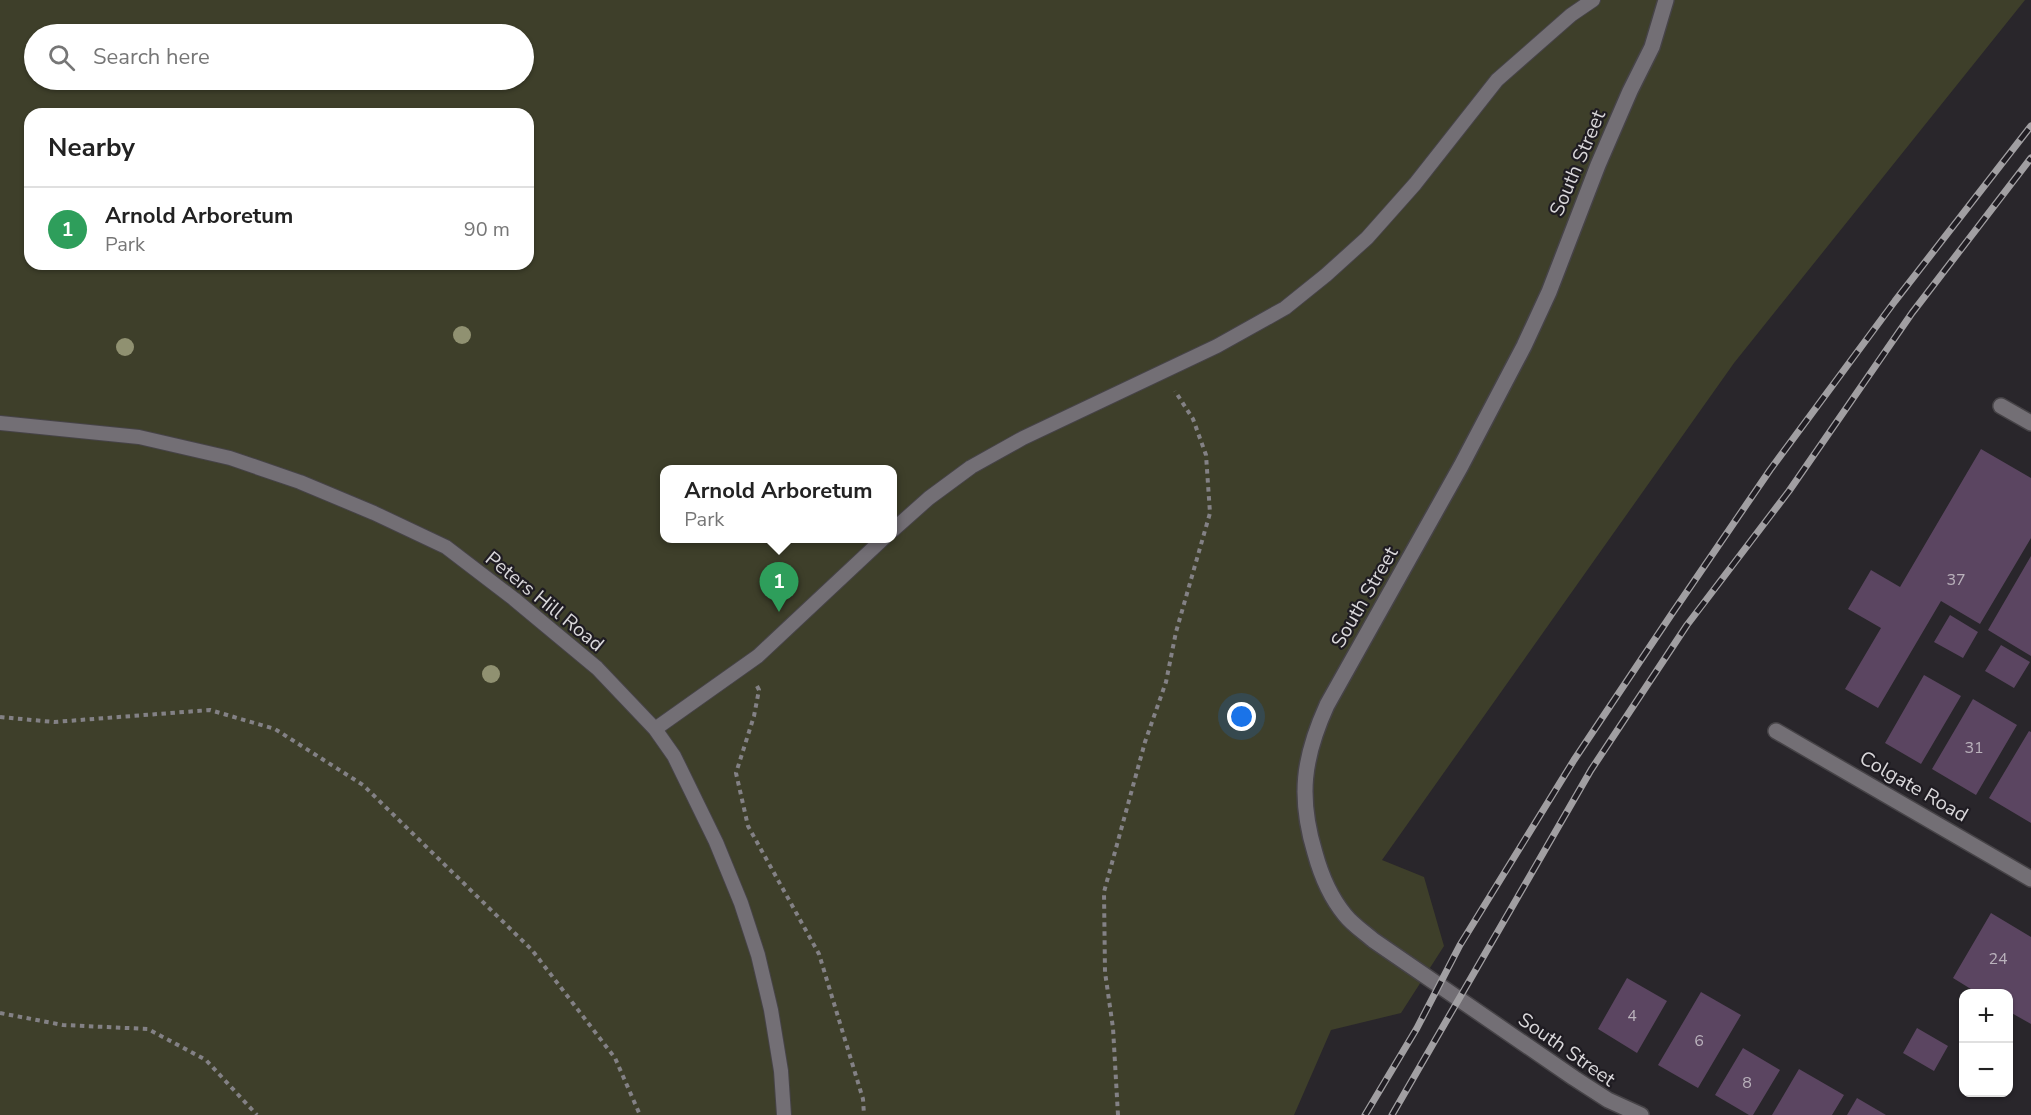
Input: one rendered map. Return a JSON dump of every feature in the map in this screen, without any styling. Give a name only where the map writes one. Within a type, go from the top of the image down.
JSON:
[{"type":"street","name":"South Street","points":[[1641,1115],[1609,1107],[1373,940],[1346,916],[1330,891],[1319,867],[1309,832],[1304,800],[1305,774],[1314,735],[1327,705],[1467,456],[1549,292],[1598,165],[1652,47],[1666,0]]},
{"type":"street","points":[[2001,406],[2031,423]]},
{"type":"street","name":"Colgate Road","points":[[1776,731],[2031,879]]},
{"type":"lane","points":[[897,526],[929,498],[971,467],[1043,428],[1166,372],[1285,308],[1367,238],[1415,184],[1497,80],[1570,15],[1593,0]]},
{"type":"lane","name":"Peters Hill Road","points":[[0,423],[139,437],[230,458],[300,482],[446,547],[514,599],[597,668],[655,729],[674,756],[716,842],[741,903],[758,955],[771,1010],[781,1071],[784,1115]]},
{"type":"lane","points":[[655,729],[747,665],[879,543]]},
{"type":"path","points":[[1118,1115],[1113,1028],[1105,972],[1104,892],[1145,742],[1166,682],[1176,632],[1210,513],[1206,455],[1193,419],[1166,372]]},
{"type":"path","points":[[747,665],[759,690],[754,716],[736,773],[748,826],[819,954],[864,1099],[864,1115]]},
{"type":"path","points":[[0,717],[54,722],[210,710],[275,729],[363,785],[532,950],[615,1058],[640,1115]]},
{"type":"path","points":[[0,1013],[63,1025],[148,1029],[206,1060],[257,1115]]},
{"type":"green space","points":[[0,0],[2025,0],[1734,363],[1382,860],[1424,877],[1444,946],[1401,1013],[1331,1030],[1294,1115],[0,1115]]},
{"type":"building","points":[[1981,449],[2031,478],[2031,538],[1980,624],[1941,601],[1878,708],[1845,689],[1881,628],[1848,609],[1871,570],[1900,587]]},
{"type":"building","points":[[2031,556],[2031,656],[1988,630]]},
{"type":"building","points":[[1950,615],[1978,632],[1963,658],[1934,642]]},
{"type":"building","points":[[2001,645],[2030,662],[2014,688],[1985,671]]},
{"type":"building","points":[[1924,675],[1961,696],[1921,764],[1885,743]]},
{"type":"building","points":[[1973,699],[2017,725],[1976,795],[1932,769]]},
{"type":"building","points":[[2029,731],[2031,732],[2031,823],[1989,798]]},
{"type":"building","points":[[1991,913],[2031,937],[2031,1024],[2013,1014],[2013,989],[1971,989],[1953,978]]},
{"type":"building","points":[[1627,978],[1667,1001],[1637,1053],[1598,1029]]},
{"type":"building","points":[[1701,992],[1741,1015],[1698,1088],[1658,1065]]},
{"type":"building","points":[[1917,1028],[1948,1046],[1934,1071],[1903,1053]]},
{"type":"building","points":[[1743,1048],[1780,1070],[1753,1115],[1749,1115],[1715,1095]]},
{"type":"building","points":[[1799,1069],[1844,1095],[1832,1115],[1772,1115]]},
{"type":"building","points":[[1857,1098],[1886,1115],[1847,1115]]},
{"type":"railway","points":[[1365,1115],[1417,1028],[1460,945],[1574,760],[1671,615],[1770,470],[1895,301],[2031,126]]},
{"type":"railway","points":[[1392,1115],[1591,770],[1687,625],[1789,491],[1912,313],[2031,158]]},
{"type":"place","name":"Arnold Arboretum","points":[[779,612]]}]
